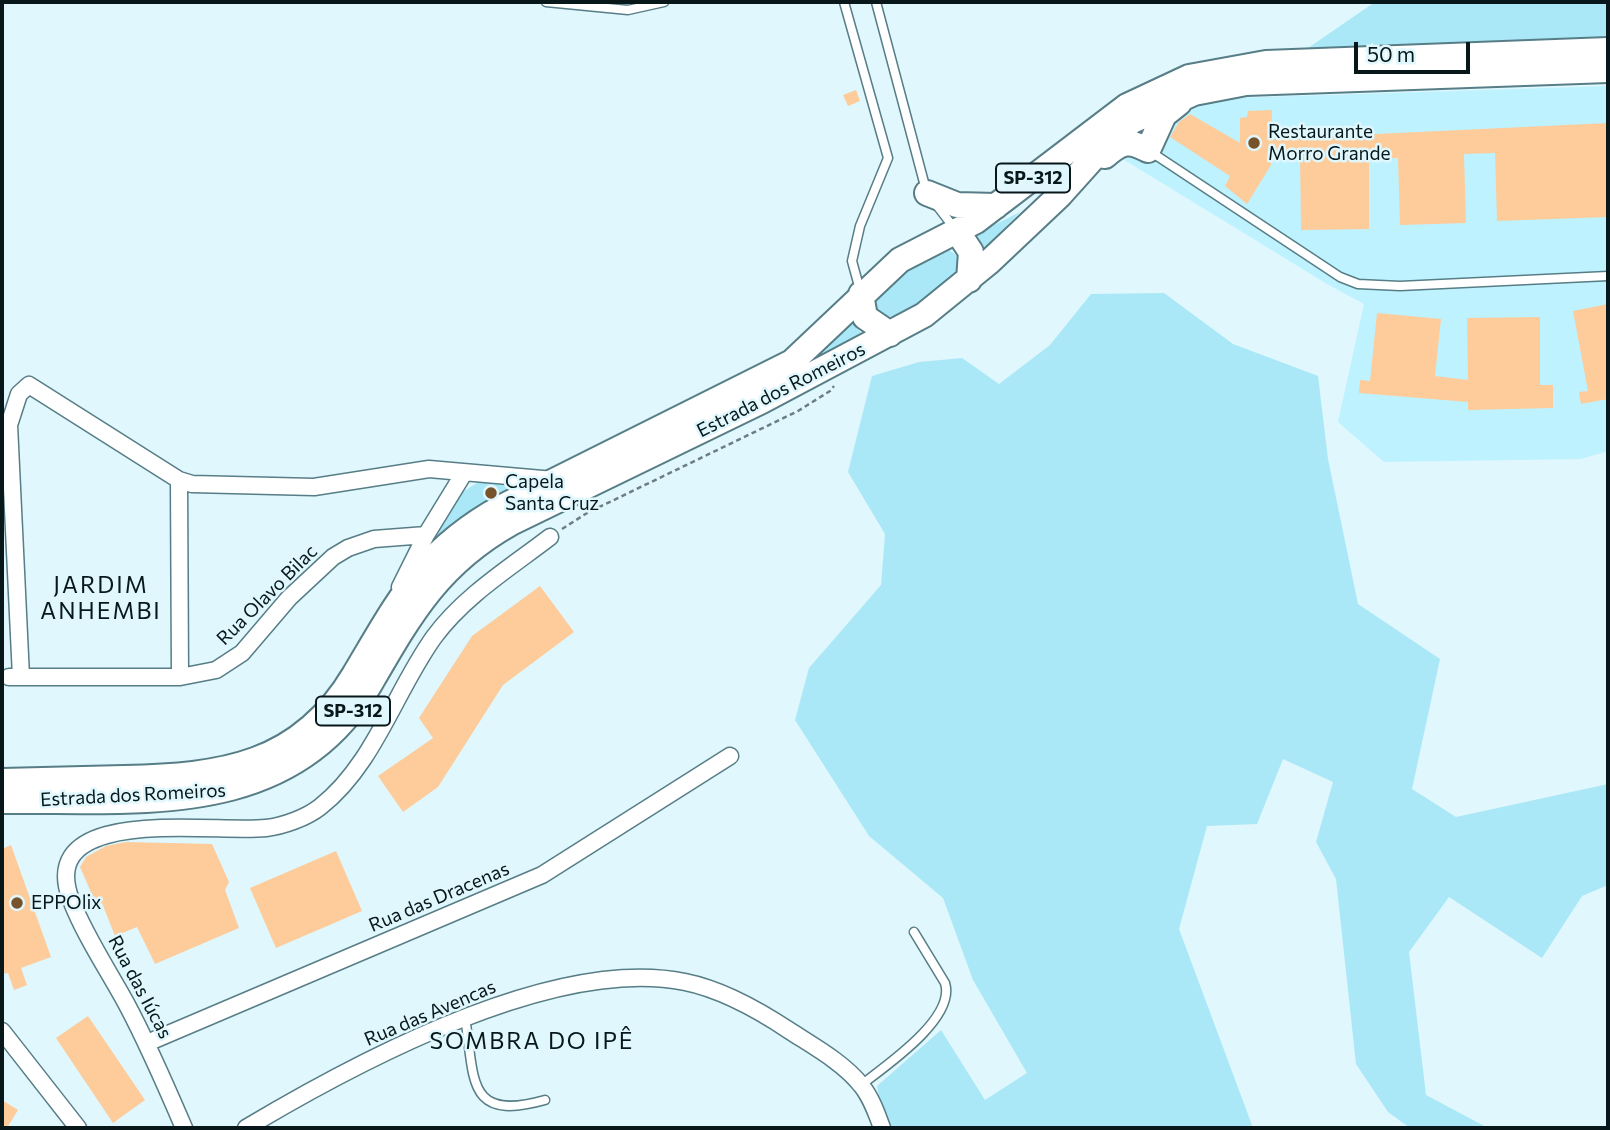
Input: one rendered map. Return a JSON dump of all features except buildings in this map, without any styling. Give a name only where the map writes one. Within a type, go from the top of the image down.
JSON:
[{"type":"main road","name":"Estrada dos Romeiros","points":[[2,781],[186,776],[231,769],[268,757],[301,736],[330,709],[353,677],[392,610],[422,569],[459,534],[480,519],[555,480],[792,362],[820,340],[861,294],[900,260],[957,231],[996,206],[1127,106],[1167,86],[1214,71],[1291,61],[1608,50]]},
{"type":"main road","name":"Estrada dos Romeiros","points":[[2,801],[188,795],[235,789],[276,774],[313,752],[345,722],[421,599],[470,548],[510,523],[841,360],[937,306],[1060,195],[1104,146],[1132,121],[1194,93],[1269,81],[1608,70]]},
{"type":"main road","points":[[1060,195],[1118,145],[1132,142],[1148,150],[1164,116],[1194,93]]},
{"type":"main road","points":[[927,193],[957,205],[996,206]]},
{"type":"main road","points":[[957,231],[971,252],[969,279]]},
{"type":"main road","points":[[861,294],[865,317],[890,334]]},
{"type":"street","points":[[10,678],[9,425],[15,403],[24,387],[33,385],[179,480],[208,485],[314,487],[411,470],[555,480]]},
{"type":"street","points":[[392,610],[426,535],[464,473]]},
{"type":"street","points":[[179,480],[180,677]]},
{"type":"street","name":"Rua Olavo Bilac","points":[[10,678],[202,675],[230,663],[242,653],[289,598],[323,565],[348,548],[374,539],[426,535]]},
{"type":"street","name":"Rua das Iúcas","points":[[184,1128],[147,1043],[72,902],[65,872],[70,857],[80,844],[119,831],[267,828],[317,809],[354,773],[435,636],[472,596],[550,537]]},
{"type":"street","name":"Rua das Dracenas","points":[[147,1043],[531,881],[631,821],[730,756]]},
{"type":"street","name":"Rua das Avencas","points":[[246,1128],[323,1082],[466,1017],[515,1000],[633,978],[685,982],[707,988],[778,1023],[861,1085],[882,1128]]},
{"type":"street","points":[[2,1031],[78,1128]]},
{"type":"street","points":[[54,1096],[93,1128]]},
{"type":"lane","points":[[546,2],[628,10],[664,2]]},
{"type":"lane","points":[[845,2],[888,158],[860,226],[852,261],[861,294]]},
{"type":"lane","points":[[876,2],[927,193],[957,231]]},
{"type":"lane","points":[[1148,150],[1330,271],[1358,284],[1400,286],[1608,276]]},
{"type":"lane","points":[[861,1085],[890,1063],[944,1009],[948,991],[945,983],[914,932]]},
{"type":"lane","points":[[466,1017],[474,1072],[484,1099],[492,1105],[505,1107],[545,1100]]},
{"type":"path","points":[[550,537],[587,513],[817,401],[835,384],[841,360]]},
{"type":"shaded area","points":[[1375,2],[1608,2],[1608,38],[1308,48]]},
{"type":"shaded area","points":[[1608,86],[1608,451],[1581,459],[1384,462],[1338,422],[1364,304],[1118,156],[1202,99]]},
{"type":"shaded area","points":[[1020,212],[985,248],[976,234]]},
{"type":"shaded area","points":[[948,249],[961,259],[959,274],[933,295],[903,314],[882,316],[874,308],[883,289],[903,271]]},
{"type":"shaded area","points":[[1164,293],[1233,344],[1318,376],[1328,459],[1358,604],[1440,659],[1412,789],[1456,817],[1608,784],[1608,885],[1582,896],[1542,958],[1449,897],[1409,952],[1426,1095],[1488,1128],[1410,1128],[1388,1112],[1356,1064],[1336,879],[1316,842],[1333,782],[1283,759],[1257,824],[1207,826],[1179,929],[1253,1128],[884,1128],[877,1086],[941,1030],[985,1100],[1027,1073],[973,980],[943,898],[869,836],[795,720],[809,668],[881,585],[885,534],[848,472],[872,376],[919,362],[962,358],[999,384],[1050,345],[1091,294]]},
{"type":"shaded area","points":[[850,321],[866,338],[806,369]]},
{"type":"shaded area","points":[[480,481],[506,483],[510,491],[416,560],[461,493]]},
{"type":"place","name":"Restaurante Morro Grande","points":[[1254,143]]},
{"type":"place","name":"Capela Santa Cruz","points":[[491,493]]},
{"type":"place","name":"EPPOlix","points":[[17,903]]},
{"type":"district","name":"JARDIM ANHEMBI","points":[[101,598]]},
{"type":"district","name":"SOMBRA DO IPÊ","points":[[532,1041]]}]
